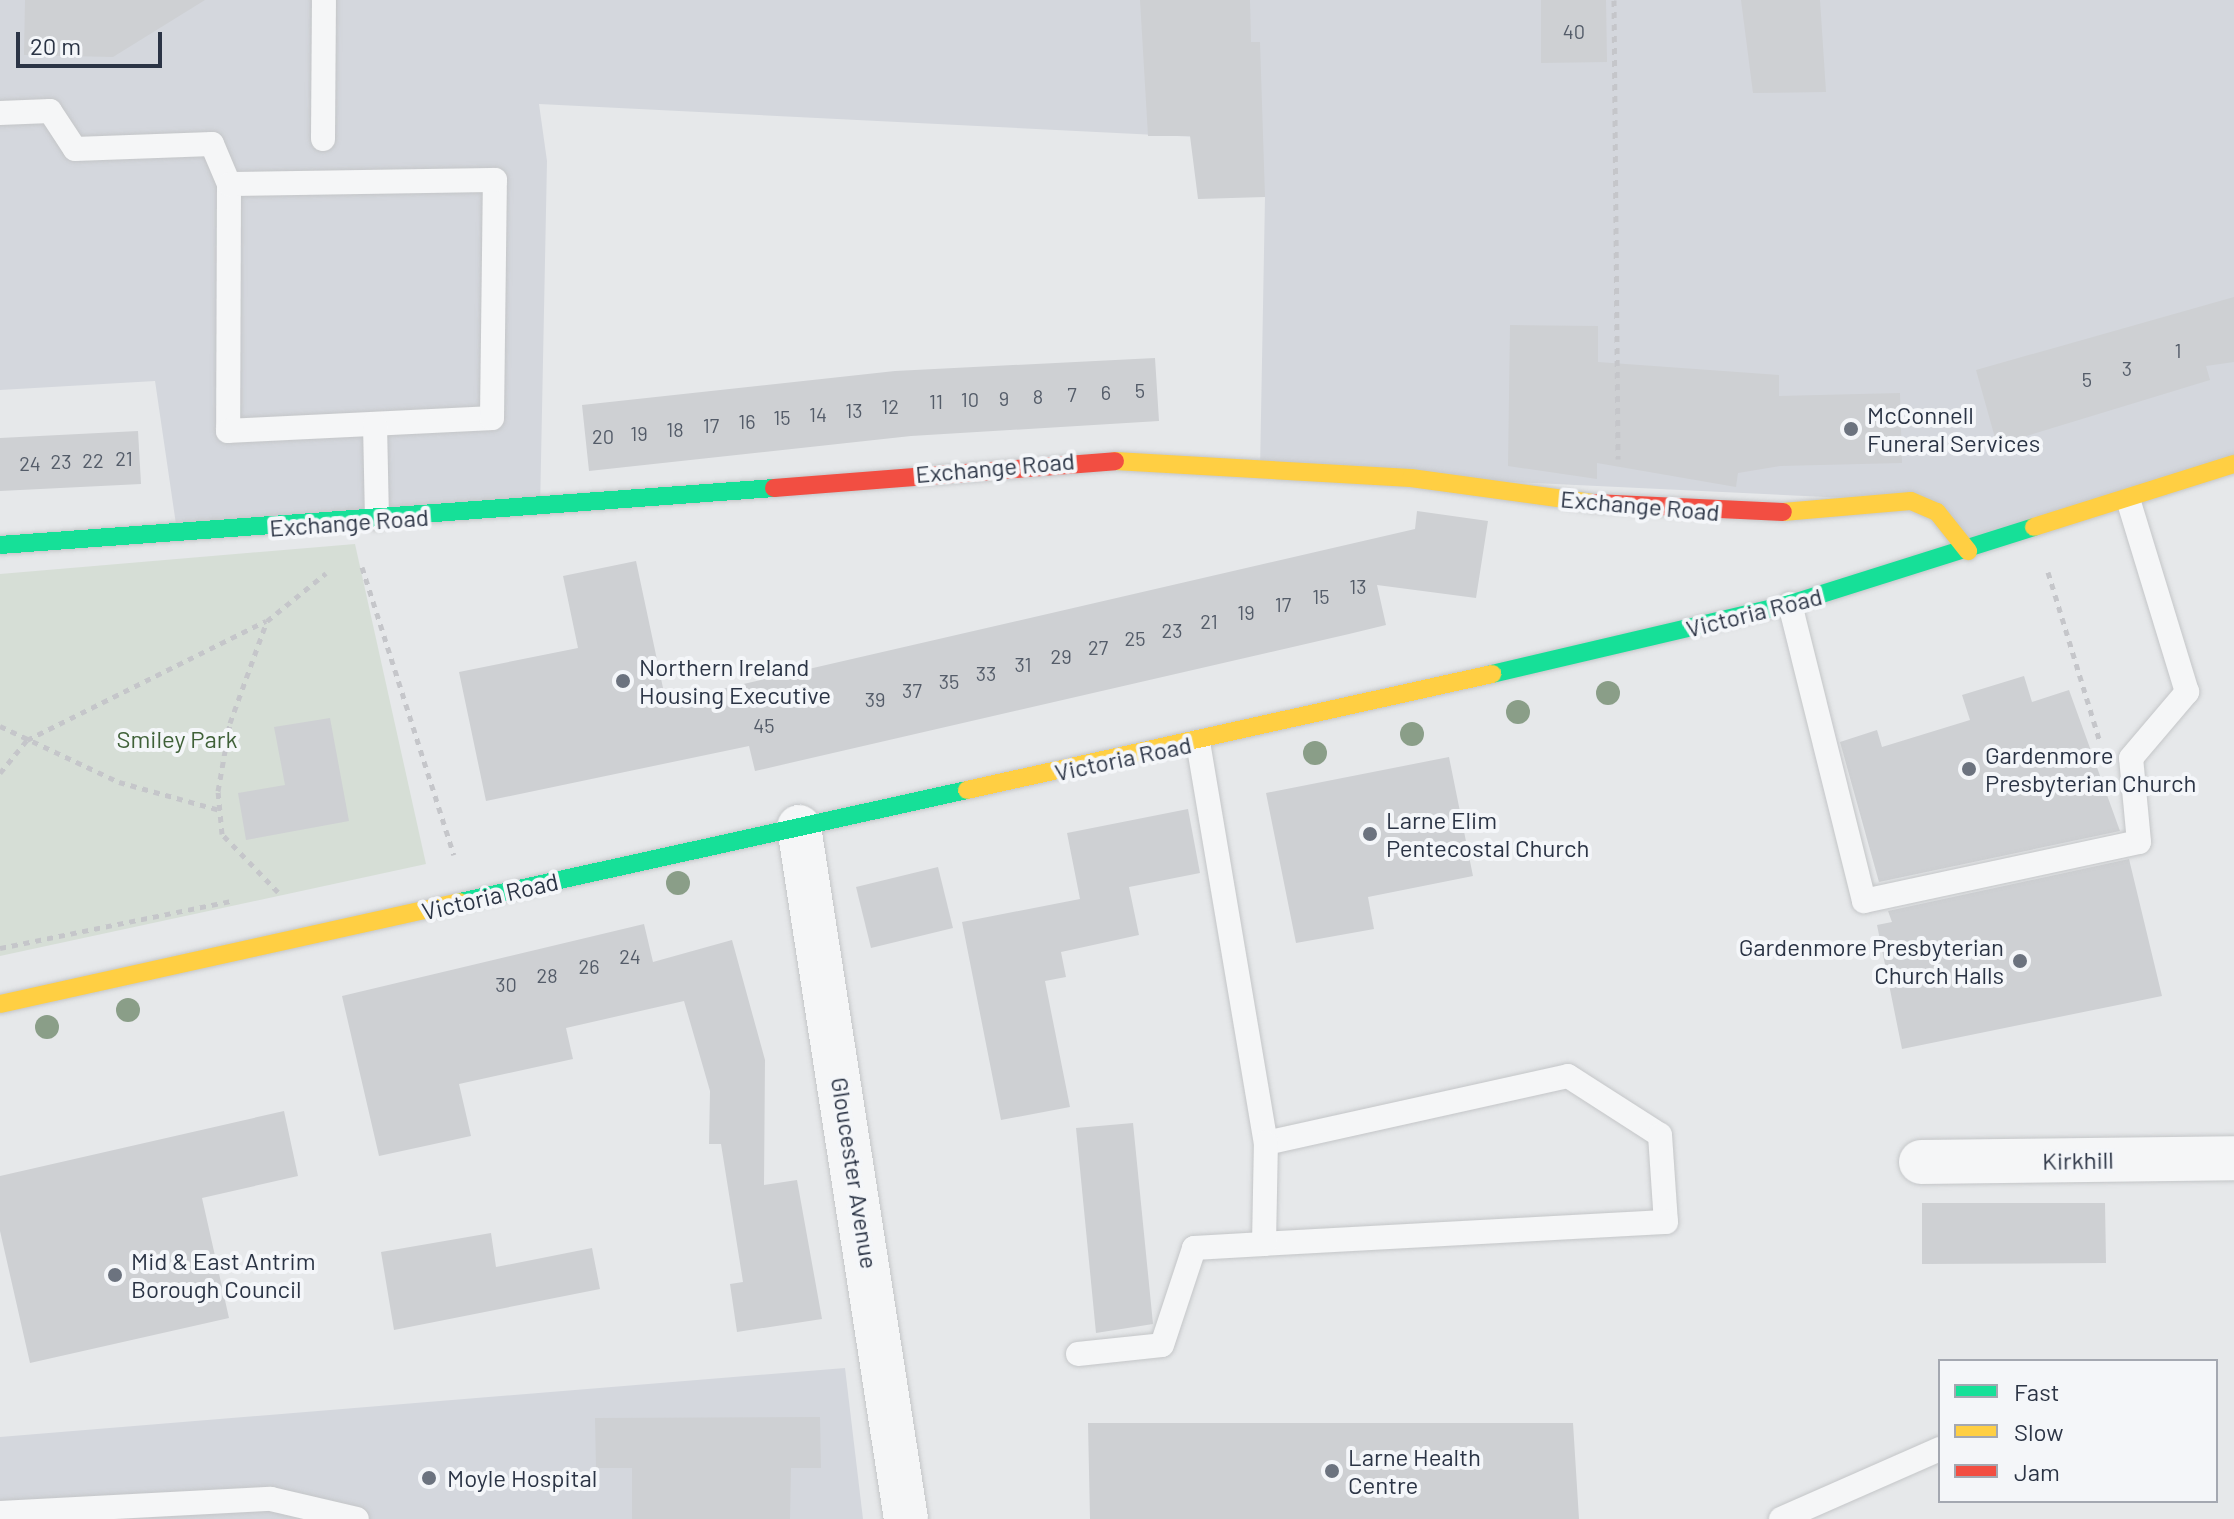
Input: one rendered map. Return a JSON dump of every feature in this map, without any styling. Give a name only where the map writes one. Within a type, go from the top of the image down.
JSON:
[{"type":"street","name":"Exchange Road","points":[[0,545],[377,518],[540,511],[1077,459],[1411,478],[1618,507],[1768,513],[1911,501],[1937,512],[1968,551]]},
{"type":"street","name":"Victoria Road","points":[[0,1004],[1198,742],[1790,604],[2129,502],[2234,464]]},
{"type":"street","name":"Gloucester Avenue","points":[[799,827],[906,1519]]},
{"type":"street","name":"Kirkhill","points":[[1921,1162],[2234,1158]]},
{"type":"lane","points":[[323,139],[324,0]]},
{"type":"lane","points":[[0,113],[50,111],[75,149],[212,144],[229,184],[228,431],[492,418],[495,180],[229,184]]},
{"type":"lane","points":[[375,424],[377,518]]},
{"type":"lane","points":[[1790,604],[1864,901],[2139,842],[2131,758],[2187,692],[2129,502]]},
{"type":"lane","points":[[1198,742],[1266,1143],[1264,1244]]},
{"type":"lane","points":[[1078,1354],[1162,1345],[1194,1248],[1666,1222],[1660,1135],[1568,1076],[1266,1143]]},
{"type":"lane","points":[[1781,1519],[1938,1450]]},
{"type":"lane","points":[[0,1513],[271,1499],[357,1519]]},
{"type":"path","points":[[1614,0],[1618,507]]},
{"type":"path","points":[[360,559],[469,901]]},
{"type":"path","points":[[0,773],[27,740],[267,621],[335,567]]},
{"type":"path","points":[[2048,571],[2100,743]]},
{"type":"path","points":[[267,621],[230,723],[220,810],[222,834],[275,892]]},
{"type":"path","points":[[0,726],[119,782],[220,810]]},
{"type":"path","points":[[260,895],[275,892],[292,897]]},
{"type":"path","points":[[0,948],[245,898]]},
{"type":"shaded area","points":[[0,0],[2234,0],[2234,468],[1968,551],[1911,501],[1260,470],[1265,197],[1197,137],[539,104],[547,161],[540,511],[178,538],[155,381],[0,390]]},
{"type":"shaded area","name":"Moyle Hospital","points":[[845,1368],[863,1519],[0,1519],[0,1437]]},
{"type":"green space","name":"Smiley Park","points":[[355,544],[426,864],[0,956],[0,574]]},
{"type":"building","points":[[25,0],[205,0],[113,57],[24,55]]},
{"type":"building","points":[[1140,0],[1250,0],[1251,42],[1260,42],[1265,197],[1198,199],[1190,136],[1148,136]]},
{"type":"building","points":[[1541,0],[1606,0],[1607,62],[1541,63]]},
{"type":"building","points":[[1741,0],[1820,0],[1826,92],[1753,93]]},
{"type":"building","points":[[2234,297],[2234,362],[2206,366],[2210,380],[1997,445],[1976,370]]},
{"type":"building","points":[[1510,325],[1598,326],[1598,362],[1779,375],[1779,396],[1900,393],[1902,463],[1780,466],[1738,473],[1736,487],[1597,463],[1597,479],[1508,466]]},
{"type":"building","points":[[1155,358],[1159,421],[911,436],[589,471],[582,405],[895,371]]},
{"type":"building","points":[[138,431],[141,484],[0,491],[0,438]]},
{"type":"building","points":[[1417,511],[1488,521],[1476,598],[1377,585],[1386,625],[1349,634],[755,771],[749,746],[486,801],[459,672],[578,648],[563,576],[636,561],[666,702],[1415,529]]},
{"type":"building","name":"Gardenmore Presbyterian Church","points":[[2024,676],[2032,702],[2069,690],[2120,831],[1879,882],[1840,742],[1877,730],[1882,747],[1970,720],[1962,695]]},
{"type":"building","points":[[330,718],[349,821],[246,840],[238,793],[285,785],[274,727]]},
{"type":"building","name":"Larne Elim Pentecostal Church","points":[[1449,757],[1473,876],[1368,897],[1374,929],[1296,943],[1266,793]]},
{"type":"building","points":[[1188,809],[1200,873],[1129,887],[1139,935],[1061,952],[1066,977],[1045,981],[1070,1107],[1001,1120],[962,922],[1080,899],[1067,833]]},
{"type":"building","name":"Gardenmore Presbyterian Church Halls","points":[[2129,859],[2162,996],[1902,1049],[1877,925],[1892,922],[1888,911]]},
{"type":"building","points":[[938,867],[953,928],[871,948],[856,887]]},
{"type":"building","points":[[644,924],[653,962],[732,940],[765,1060],[764,1185],[797,1180],[822,1319],[737,1332],[730,1284],[743,1282],[721,1144],[709,1144],[710,1091],[684,1001],[566,1028],[573,1059],[459,1084],[471,1136],[379,1156],[342,996]]},
{"type":"building","name":"Mid & East Antrim Borough Council","points":[[284,1111],[298,1176],[202,1198],[229,1318],[30,1363],[0,1231],[0,1176]]},
{"type":"building","points":[[1133,1123],[1153,1324],[1096,1333],[1076,1128]]},
{"type":"building","points":[[1922,1203],[2105,1203],[2106,1263],[1922,1264]]},
{"type":"building","points":[[491,1233],[496,1267],[592,1248],[600,1289],[394,1330],[381,1252]]},
{"type":"building","points":[[820,1417],[821,1468],[791,1468],[790,1519],[632,1519],[632,1468],[596,1468],[595,1418]]},
{"type":"building","name":"Larne Health Centre","points":[[1088,1423],[1573,1423],[1579,1519],[1090,1519]]},
{"type":"traffic: fast","points":[[0,545],[774,488]]},
{"type":"traffic: fast","points":[[1492,674],[1790,604],[2034,527]]},
{"type":"traffic: fast","points":[[460,902],[967,790]]},
{"type":"traffic: slow","points":[[1115,461],[1411,478],[1594,503]]},
{"type":"traffic: slow","points":[[2034,527],[2234,464]]},
{"type":"traffic: slow","points":[[1783,512],[1911,501],[1937,512],[1968,551]]},
{"type":"traffic: slow","points":[[967,790],[1492,674]]},
{"type":"traffic: slow","points":[[0,1004],[460,902]]},
{"type":"traffic: jam","points":[[774,488],[1115,461]]},
{"type":"traffic: jam","points":[[1594,503],[1783,512]]},
{"type":"place","name":"McConnell Funeral Services","points":[[1851,429]]},
{"type":"place","name":"Northern Ireland Housing Executive","points":[[623,681]]},
{"type":"place","name":"Gardenmore Presbyterian Church","points":[[1969,769]]},
{"type":"place","name":"Larne Elim Pentecostal Church","points":[[1370,834]]},
{"type":"place","name":"Gardenmore Presbyterian Church Halls","points":[[2020,961]]},
{"type":"place","name":"Mid & East Antrim Borough Council","points":[[115,1275]]},
{"type":"place","name":"Larne Health Centre","points":[[1332,1471]]},
{"type":"place","name":"Moyle Hospital","points":[[429,1478]]}]
